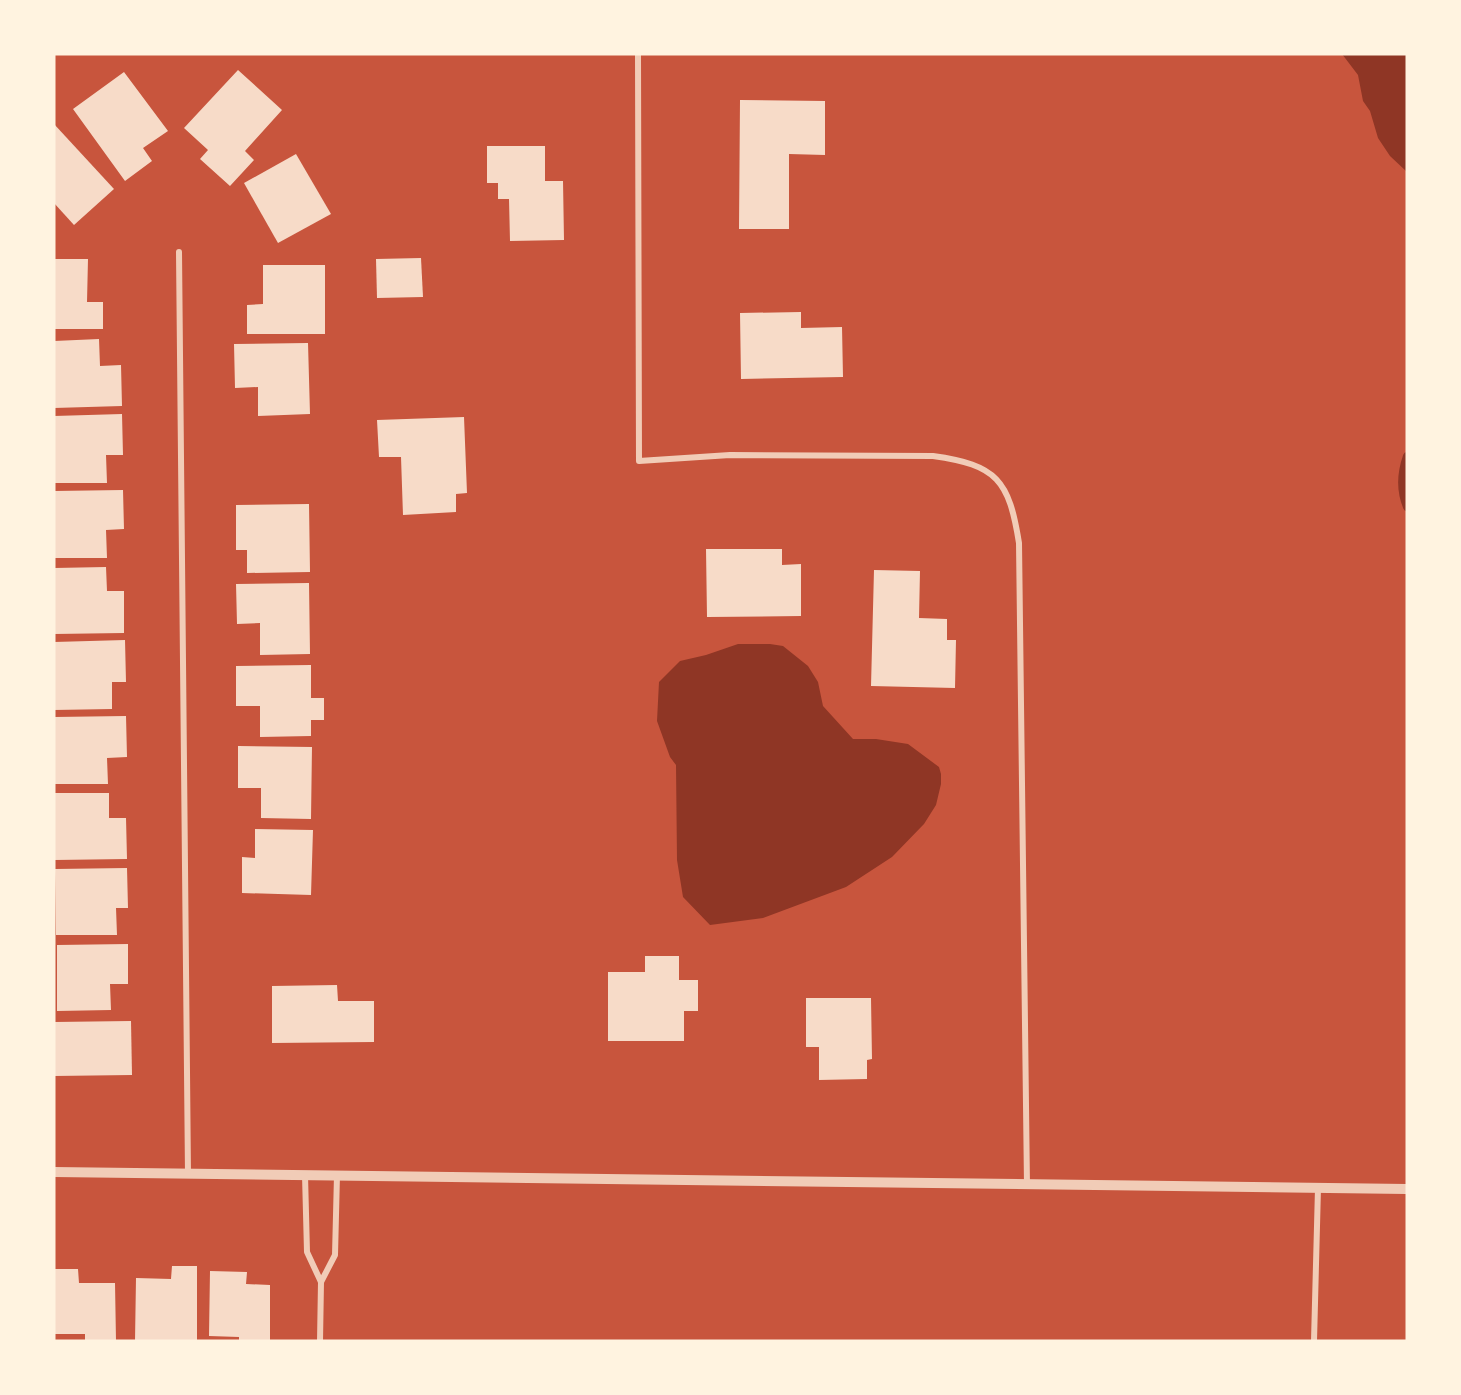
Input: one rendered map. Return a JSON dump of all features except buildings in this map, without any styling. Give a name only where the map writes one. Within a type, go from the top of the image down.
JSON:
[{"type":"street","points":[[638,54],[639,461],[730,455],[933,456],[955,459],[989,472],[1001,483],[1009,497],[1015,516],[1019,543],[1027,1185]]},
{"type":"street","points":[[179,252],[188,1174]]},
{"type":"street","points":[[54,1172],[1407,1189]]},
{"type":"street","points":[[305,1175],[307,1252],[321,1282]]},
{"type":"street","points":[[320,1341],[321,1282],[334,1255],[337,1175]]},
{"type":"street","points":[[1314,1341],[1318,1188]]},
{"type":"shaded area","points":[[1342,54],[1407,54],[1407,172],[1390,156],[1378,138],[1370,111],[1363,101],[1358,75]]},
{"type":"shaded area","points":[[738,644],[783,646],[808,666],[818,682],[823,706],[853,739],[876,739],[908,744],[939,767],[941,784],[936,805],[924,824],[892,857],[846,887],[763,918],[710,925],[683,897],[677,860],[676,765],[670,757],[657,721],[659,682],[680,661]]},
{"type":"waterway","points":[[1407,456],[1402,482],[1407,507]]}]
